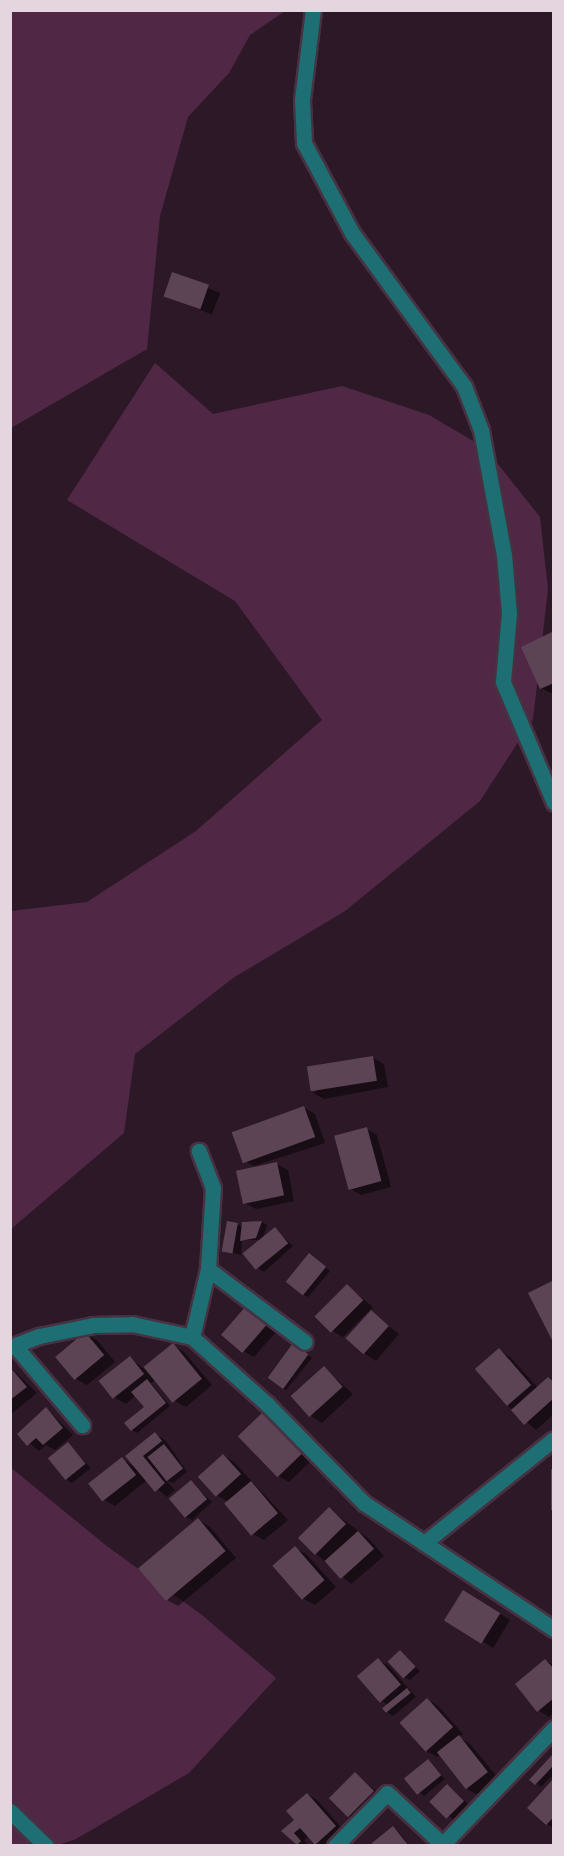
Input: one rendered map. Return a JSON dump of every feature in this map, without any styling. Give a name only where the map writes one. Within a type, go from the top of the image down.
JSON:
[{"type":"street","points":[[313,10],[302,100],[304,143],[352,232],[464,386],[481,430],[504,555],[509,613],[503,682],[554,803]]},
{"type":"street","points":[[192,1336],[208,1269],[213,1188],[199,1150]]},
{"type":"street","points":[[208,1269],[305,1342]]},
{"type":"street","points":[[82,1425],[13,1346],[93,1325],[132,1324],[192,1336],[267,1404],[364,1503],[554,1629]]},
{"type":"street","points":[[424,1543],[554,1440]]},
{"type":"street","points":[[335,1845],[387,1793],[441,1844],[467,1822],[554,1728]]},
{"type":"street","points":[[10,1811],[46,1845]]},
{"type":"shaded area","points":[[11,10],[285,11],[250,35],[229,73],[188,117],[160,216],[147,349],[11,428]]},
{"type":"shaded area","points":[[155,363],[213,414],[342,386],[429,415],[485,448],[540,517],[548,589],[533,719],[480,801],[345,911],[233,978],[135,1054],[124,1133],[11,1229],[11,911],[87,902],[196,831],[322,720],[235,601],[67,500]]},
{"type":"shaded area","points":[[10,1467],[108,1547],[202,1615],[276,1678],[189,1773],[76,1839],[58,1845],[11,1845]]},
{"type":"building","points":[[172,272],[209,285],[200,309],[164,297]]},
{"type":"building","points":[[552,632],[554,683],[540,689],[521,647]]},
{"type":"building","points":[[373,1056],[377,1081],[311,1091],[307,1066]]},
{"type":"building","points":[[304,1106],[315,1137],[243,1163],[232,1132]]},
{"type":"building","points":[[367,1127],[381,1181],[349,1190],[334,1136]]},
{"type":"building","points":[[277,1162],[284,1195],[243,1204],[236,1171]]},
{"type":"building","points":[[227,1221],[238,1223],[232,1253],[222,1252]]},
{"type":"building","points":[[262,1221],[256,1238],[240,1241],[242,1222]]},
{"type":"building","points":[[275,1227],[288,1243],[256,1270],[242,1253]]},
{"type":"building","points":[[309,1253],[326,1267],[303,1296],[286,1282]]},
{"type":"building","points":[[554,1280],[554,1344],[528,1293]]},
{"type":"building","points":[[347,1284],[363,1300],[331,1333],[314,1317]]},
{"type":"building","points":[[246,1306],[267,1324],[242,1353],[221,1335]]},
{"type":"building","points":[[371,1310],[389,1326],[363,1354],[346,1338]]},
{"type":"building","points":[[85,1332],[104,1355],[74,1380],[55,1357]]},
{"type":"building","points":[[173,1343],[202,1379],[172,1403],[143,1367]]},
{"type":"building","points":[[293,1343],[308,1354],[283,1389],[268,1378]]},
{"type":"building","points":[[499,1348],[531,1385],[507,1406],[475,1369]]},
{"type":"building","points":[[130,1356],[144,1374],[113,1399],[98,1381]]},
{"type":"building","points":[[324,1366],[343,1387],[309,1417],[291,1396]]},
{"type":"building","points":[[10,1367],[27,1387],[10,1400]]},
{"type":"building","points":[[548,1377],[554,1382],[554,1398],[524,1425],[511,1410]]},
{"type":"building","points":[[147,1379],[166,1403],[131,1431],[124,1423],[144,1407],[131,1392]]},
{"type":"building","points":[[46,1407],[63,1428],[43,1445],[36,1438],[27,1446],[17,1434]]},
{"type":"building","points":[[263,1412],[303,1453],[277,1477],[238,1436]]},
{"type":"building","points":[[155,1432],[162,1441],[143,1456],[165,1483],[155,1492],[125,1456]]},
{"type":"building","points":[[68,1442],[86,1464],[65,1480],[48,1458]]},
{"type":"building","points":[[164,1444],[183,1468],[167,1481],[147,1457]]},
{"type":"building","points":[[223,1454],[241,1474],[216,1497],[198,1477]]},
{"type":"building","points":[[122,1457],[136,1475],[102,1502],[88,1483]]},
{"type":"building","points":[[551,1469],[554,1469],[554,1510],[551,1510]]},
{"type":"building","points":[[191,1480],[207,1499],[185,1518],[169,1499]]},
{"type":"building","points":[[251,1481],[278,1513],[251,1536],[224,1503]]},
{"type":"building","points":[[329,1507],[346,1524],[315,1555],[298,1538]]},
{"type":"building","points":[[198,1518],[226,1551],[166,1601],[138,1568]]},
{"type":"building","points":[[358,1531],[374,1549],[341,1579],[325,1561]]},
{"type":"building","points":[[295,1546],[325,1580],[302,1600],[272,1566]]},
{"type":"building","points":[[463,1590],[500,1613],[481,1644],[444,1621]]},
{"type":"building","points":[[400,1650],[416,1667],[403,1678],[388,1662]]},
{"type":"building","points":[[378,1658],[401,1684],[380,1703],[357,1676]]},
{"type":"building","points":[[545,1659],[554,1669],[554,1698],[537,1712],[515,1684]]},
{"type":"building","points":[[407,1688],[411,1693],[386,1713],[382,1708]]},
{"type":"building","points":[[427,1698],[453,1727],[426,1752],[400,1723]]},
{"type":"building","points":[[459,1735],[488,1772],[466,1789],[437,1752]]},
{"type":"building","points":[[552,1755],[554,1765],[535,1785],[529,1780]]},
{"type":"building","points":[[428,1759],[441,1775],[417,1795],[404,1779]]},
{"type":"building","points":[[355,1772],[374,1791],[348,1817],[329,1798]]},
{"type":"building","points":[[554,1778],[554,1817],[546,1825],[527,1808]]},
{"type":"building","points":[[447,1784],[464,1801],[446,1819],[429,1802]]},
{"type":"building","points":[[307,1793],[336,1826],[315,1845],[300,1828],[294,1833],[301,1841],[297,1845],[281,1831],[294,1820],[286,1811]]},
{"type":"building","points":[[393,1826],[409,1846],[373,1846],[372,1843]]}]
